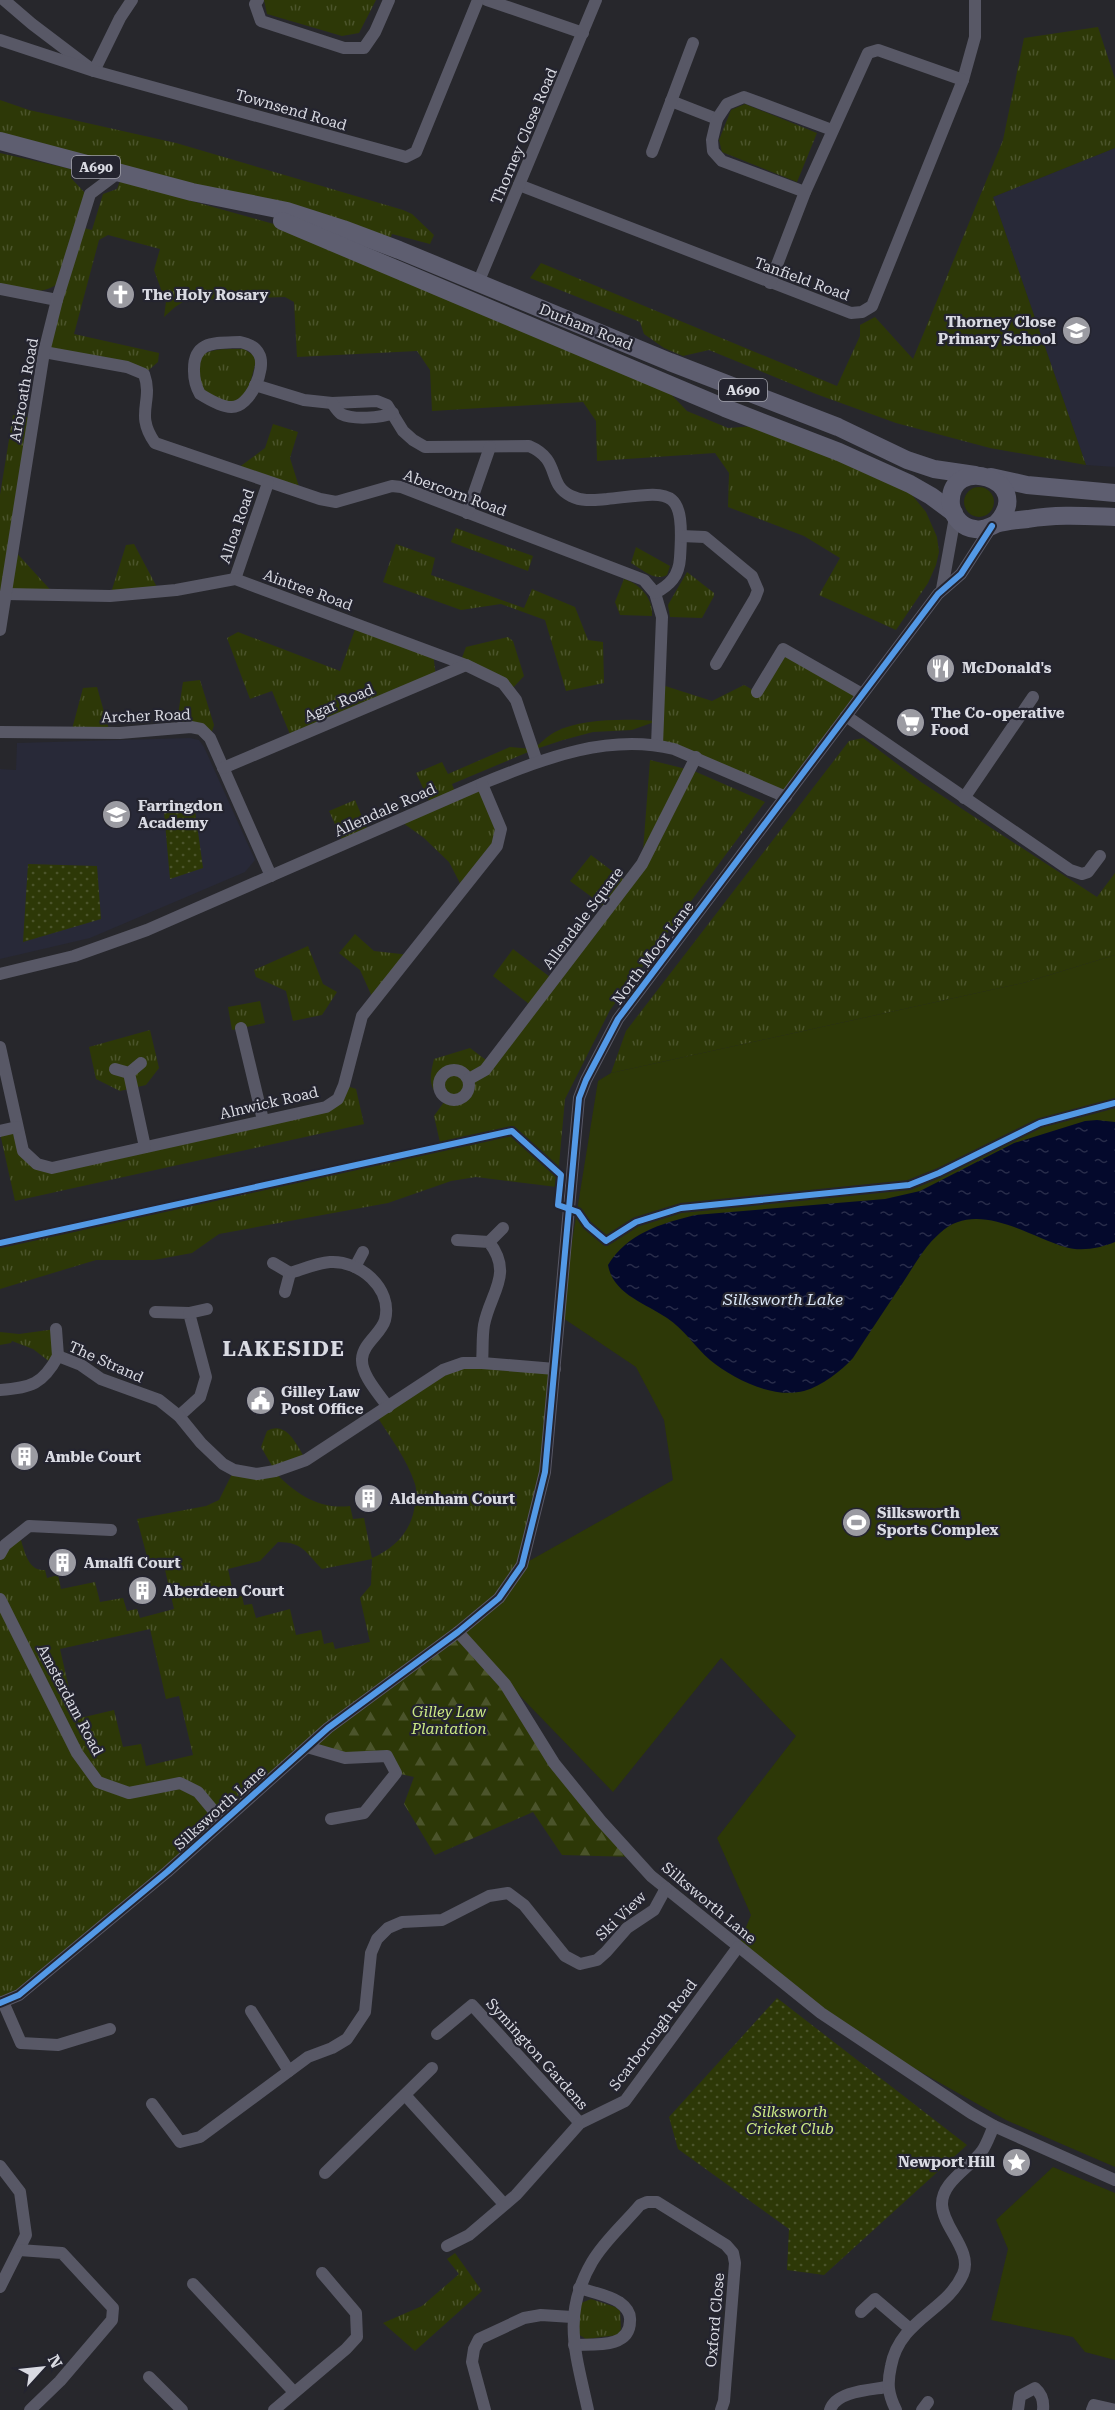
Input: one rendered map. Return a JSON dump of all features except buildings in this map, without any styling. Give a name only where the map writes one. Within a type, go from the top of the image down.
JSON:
[{"type":"highway","name":"Durham Road","points":[[0,141],[192,192],[287,212],[332,225],[399,250],[670,362],[838,427],[907,460],[934,469],[1027,485],[1115,493]]},
{"type":"highway","name":"Durham Road","points":[[192,192],[328,239],[715,404],[838,452],[932,496],[965,526],[972,529],[981,530],[994,525],[1060,515],[1115,518]]},
{"type":"highway","points":[[954,515],[952,496],[955,488],[967,477],[982,476],[1002,487],[1006,502],[1005,511],[994,525]]},
{"type":"street","points":[[4,0],[94,70],[120,18],[132,0]]},
{"type":"street","points":[[258,0],[255,4],[261,21],[344,48],[364,48],[375,32],[389,0]]},
{"type":"street","name":"Townsend Road","points":[[0,40],[94,70],[406,157],[416,152],[478,0]]},
{"type":"street","points":[[487,0],[583,33]]},
{"type":"street","name":"Thorney Close Road","points":[[478,283],[596,0]]},
{"type":"street","name":"Tanfield Road","points":[[519,185],[851,313],[862,312],[872,306],[963,80],[975,37],[975,0]]},
{"type":"street","points":[[652,152],[693,43]]},
{"type":"street","points":[[770,283],[805,192],[868,53],[878,50],[963,80]]},
{"type":"street","points":[[805,192],[722,161],[713,150],[712,140],[717,118],[727,104],[744,97],[832,130]]},
{"type":"street","points":[[671,101],[717,118]]},
{"type":"street","name":"Arbroath Road","points":[[0,630],[44,352],[57,300],[90,194],[118,173]]},
{"type":"street","points":[[0,289],[57,300]]},
{"type":"street","points":[[240,342],[251,345],[259,353],[262,365],[255,385],[246,401],[231,408],[205,397],[197,388],[194,377],[196,354],[201,348],[212,343],[240,342]]},
{"type":"street","name":"Abercorn Road","points":[[44,352],[138,369],[144,374],[148,384],[144,417],[147,431],[155,443],[268,483],[336,502],[392,486],[401,487],[626,571],[644,580],[655,593]]},
{"type":"street","points":[[255,385],[304,400],[332,403],[377,401],[387,405],[403,431],[425,447],[530,446],[545,454],[560,487],[568,495],[578,499],[590,501],[659,493],[671,498],[677,507],[681,536],[679,566],[675,579],[655,593],[662,617],[657,745]]},
{"type":"street","points":[[467,513],[490,447]]},
{"type":"street","name":"Alloa Road","points":[[235,579],[268,483]]},
{"type":"street","name":"North Moor Lane","points":[[942,590],[954,515]]},
{"type":"street","name":"North Moor Lane","points":[[458,1632],[499,1598],[522,1564],[545,1472],[579,1098],[586,1080],[618,1019],[942,590],[961,574],[994,525]]},
{"type":"street","points":[[681,536],[705,537],[753,576],[758,590],[716,664]]},
{"type":"street","points":[[6,594],[110,596],[176,590],[235,579]]},
{"type":"street","name":"Aintree Road","points":[[235,579],[494,677],[511,690],[537,762]]},
{"type":"street","points":[[757,692],[783,649],[862,694]]},
{"type":"street","name":"Agar Road","points":[[223,768],[466,665]]},
{"type":"street","points":[[964,798],[1033,697]]},
{"type":"street","points":[[846,716],[1070,870],[1082,874],[1088,872],[1100,856]]},
{"type":"street","name":"Archer Road","points":[[0,732],[120,733],[191,727],[201,729],[210,738],[271,876]]},
{"type":"street","name":"Allendale Road","points":[[0,974],[74,956],[147,930],[482,784],[537,762],[595,746],[657,745],[696,757],[786,796]]},
{"type":"street","name":"Allendale Square","points":[[469,1079],[485,1070],[490,1064],[642,864],[696,757]]},
{"type":"street","name":"Alnwick Road","points":[[0,1047],[23,1151],[37,1164],[52,1168],[326,1107],[338,1099],[344,1085],[362,1016],[497,846],[501,829],[482,784]]},
{"type":"street","points":[[241,1028],[263,1120]]},
{"type":"street","points":[[129,1073],[141,1063]]},
{"type":"street","points":[[115,1069],[129,1073]]},
{"type":"street","points":[[129,1073],[145,1147]]},
{"type":"street","points":[[0,1131],[17,1127]]},
{"type":"street","points":[[489,1242],[503,1228]]},
{"type":"street","points":[[457,1240],[489,1242],[496,1251],[501,1274],[484,1326],[482,1363]]},
{"type":"street","points":[[356,1267],[363,1252]]},
{"type":"street","points":[[273,1263],[290,1273],[328,1262],[348,1263],[369,1276],[377,1286],[387,1305],[384,1324],[366,1348],[362,1361],[364,1371],[388,1407],[443,1370],[463,1363],[555,1369]]},
{"type":"street","points":[[285,1292],[290,1273]]},
{"type":"street","points":[[155,1312],[189,1313],[207,1309]]},
{"type":"street","points":[[179,1416],[200,1397],[206,1377],[189,1313]]},
{"type":"street","points":[[56,1329],[58,1356]]},
{"type":"street","name":"The Strand","points":[[0,1390],[32,1386],[44,1378],[58,1356],[81,1365],[101,1379],[159,1400],[179,1416],[201,1443],[224,1464],[234,1470],[257,1474],[306,1461],[388,1407]]},
{"type":"street","points":[[0,1554],[5,1545],[29,1526],[111,1530]]},
{"type":"street","name":"Amsterdam Road","points":[[0,1599],[77,1753],[98,1782],[129,1793],[180,1783],[198,1792],[223,1822]]},
{"type":"street","name":"Silksworth Lane","points":[[1,2002],[19,1995],[223,1822],[328,1728],[458,1632],[505,1684],[554,1763],[600,1821],[666,1888],[846,2030],[994,2126],[1115,2180]]},
{"type":"street","points":[[307,1747],[345,1758],[387,1756],[396,1773],[364,1813],[331,1819]]},
{"type":"street","name":"Ski View","points":[[152,2104],[180,2142],[200,2137],[308,2057],[332,2048],[347,2039],[365,2012],[374,1946],[377,1939],[388,1928],[402,1922],[442,1920],[489,1896],[508,1893],[524,1905],[565,1956],[580,1964],[597,1960],[627,1928],[654,1910],[666,1888]]},
{"type":"street","name":"Scarborough Road","points":[[447,2246],[469,2235],[516,2195],[579,2122],[625,2101],[738,1947]]},
{"type":"street","points":[[1,2002],[21,2043],[58,2045],[110,2029]]},
{"type":"street","name":"Symington Gardens","points":[[438,2034],[472,2005],[579,2122]]},
{"type":"street","points":[[251,2012],[289,2070]]},
{"type":"street","points":[[325,2173],[432,2068]]},
{"type":"street","points":[[405,2095],[504,2204]]},
{"type":"street","points":[[896,2410],[887,2386],[893,2355],[909,2328],[955,2288],[964,2271],[963,2254],[945,2218],[942,2205],[944,2195],[948,2187],[982,2152],[994,2126]]},
{"type":"street","points":[[0,2166],[20,2192],[26,2235],[0,2287]]},
{"type":"street","name":"Oxford Close","points":[[579,2288],[592,2260],[640,2205],[648,2202],[657,2202],[726,2245],[733,2253],[735,2263],[724,2401],[721,2410]]},
{"type":"street","points":[[19,2250],[62,2253],[113,2308],[112,2320],[60,2381],[30,2410]]},
{"type":"street","points":[[274,2410],[357,2337],[356,2313],[322,2273]]},
{"type":"street","points":[[193,2284],[294,2392]]},
{"type":"street","points":[[573,2345],[619,2341],[627,2335],[631,2323],[626,2307],[617,2301],[579,2288],[572,2317],[573,2345],[588,2410]]},
{"type":"street","points":[[861,2312],[875,2299],[909,2328]]},
{"type":"street","points":[[485,2410],[472,2362],[474,2349],[479,2339],[524,2318],[541,2315],[572,2317]]},
{"type":"street","points":[[149,2377],[182,2410]]},
{"type":"street","points":[[830,2410],[831,2406],[842,2397],[887,2386]]},
{"type":"street","points":[[1018,2410],[1020,2396],[1035,2388],[1040,2392],[1044,2403],[1043,2410]]},
{"type":"street","points":[[1092,2410],[1094,2405],[1115,2410]]},
{"type":"shaded area","name":"Thorney Close Primary School","points":[[1115,148],[1115,467],[1086,465],[993,197]]},
{"type":"shaded area","name":"Farringdon Academy","points":[[190,738],[199,740],[204,747],[255,860],[245,872],[90,938],[0,959],[0,769],[16,770],[17,743]]},
{"type":"green space","points":[[264,0],[376,0],[359,33],[342,36],[267,14]]},
{"type":"green space","points":[[1098,27],[1115,79],[1115,148],[993,197],[1086,465],[990,448],[896,423],[816,394],[709,350],[683,356],[664,348],[644,334],[640,322],[530,278],[541,263],[837,386],[860,336],[860,325],[875,317],[913,359],[1003,140],[1024,38]]},
{"type":"green space","points":[[0,100],[29,110],[176,143],[403,210],[412,214],[434,235],[430,244],[392,234],[390,239],[0,133]]},
{"type":"green space","points":[[745,104],[817,133],[797,182],[722,152],[719,140],[731,110]]},
{"type":"green space","points":[[0,153],[71,169],[71,178],[85,193],[57,284],[51,288],[37,291],[0,289]]},
{"type":"green space","points":[[120,181],[281,226],[666,389],[687,411],[728,428],[755,426],[890,481],[912,495],[926,512],[937,537],[939,552],[928,583],[896,630],[819,595],[840,558],[804,536],[728,507],[729,473],[715,453],[597,461],[596,421],[583,402],[432,411],[430,370],[417,351],[297,357],[294,302],[285,297],[186,300],[164,317],[167,294],[162,292],[154,270],[160,249],[108,235],[99,240],[74,334],[159,353],[158,362],[144,374],[44,352],[80,227],[92,230],[103,194],[117,189]]},
{"type":"green space","points":[[244,349],[253,355],[256,361],[247,395],[230,403],[204,392],[200,383],[199,371],[200,360],[203,356],[215,350]]},
{"type":"green space","points":[[13,415],[34,418],[13,549],[56,596],[6,594],[0,630],[0,495]]},
{"type":"green space","points":[[273,424],[298,432],[290,458],[301,493],[234,471],[265,448]]},
{"type":"green space","points":[[979,487],[985,488],[993,496],[993,508],[985,516],[979,517],[973,516],[965,508],[964,502],[965,496],[973,488]]},
{"type":"green space","points":[[456,528],[533,556],[528,571],[451,542]]},
{"type":"green space","points":[[134,544],[159,591],[110,596],[126,545]]},
{"type":"green space","points":[[396,544],[435,558],[431,575],[524,608],[532,589],[575,607],[588,640],[603,642],[604,683],[566,691],[545,620],[501,604],[461,610],[383,582]]},
{"type":"green space","points":[[636,547],[670,566],[667,575],[653,576],[631,563]]},
{"type":"green space","points":[[687,572],[714,593],[702,618],[670,617],[668,605]]},
{"type":"green space","points":[[624,579],[635,584],[648,598],[652,616],[620,615],[615,602]]},
{"type":"green space","points":[[357,624],[433,652],[436,678],[292,739],[272,691],[250,699],[227,638],[238,632],[340,671]]},
{"type":"green space","points":[[508,637],[513,641],[524,676],[511,690],[460,663],[466,647]]},
{"type":"green space","points":[[783,649],[862,694],[786,797],[657,745],[659,684],[712,701],[744,685],[757,692]]},
{"type":"green space","points":[[200,680],[214,725],[210,738],[176,728],[183,682]]},
{"type":"green space","points":[[97,687],[110,733],[71,733],[83,688]]},
{"type":"green space","points":[[619,720],[657,721],[632,730],[593,732],[563,740],[452,784],[456,795],[482,784],[501,829],[463,889],[449,862],[424,838],[399,820],[431,805],[416,773],[442,762],[448,774],[510,747],[533,749],[555,732],[566,727]]},
{"type":"green space","points":[[863,738],[921,782],[1097,897],[1115,873],[1115,955],[1023,983],[611,1073],[626,1031],[849,741]]},
{"type":"green space","points":[[650,760],[694,771],[765,802],[610,1010],[565,1099],[557,1187],[476,1177],[451,1181],[388,1203],[219,1234],[192,1253],[154,1260],[96,1260],[0,1289],[0,1243],[441,1147],[434,1116],[444,1102],[432,1088],[431,1072],[434,1059],[470,1048],[490,1063],[533,1007],[493,976],[513,949],[554,980],[608,909],[570,881],[591,855],[628,883],[642,864]]},
{"type":"green space","points":[[355,800],[369,833],[344,844],[329,811]]},
{"type":"green space","points":[[195,810],[203,868],[170,879],[164,812]]},
{"type":"green space","points":[[28,864],[97,866],[101,919],[23,942]]},
{"type":"green space","points":[[355,934],[374,951],[410,955],[374,1001],[360,970],[339,953]]},
{"type":"green space","points":[[308,946],[323,984],[337,992],[322,1015],[293,1021],[286,991],[256,977],[254,970]]},
{"type":"green space","name":"Silksworth Sports Complex","points":[[1115,955],[1115,2167],[1006,2120],[846,2030],[738,1947],[751,1915],[717,1838],[796,1736],[721,1658],[613,1792],[458,1632],[522,1565],[673,1480],[664,1420],[636,1367],[560,1316],[598,1081],[611,1073],[1023,983]]},
{"type":"green space","points":[[260,1001],[265,1023],[232,1030],[228,1007]]},
{"type":"green space","points":[[150,1030],[159,1068],[146,1085],[120,1091],[96,1079],[89,1047]]},
{"type":"green space","points":[[344,1085],[356,1089],[364,1124],[15,1201],[0,1133],[17,1127],[23,1151],[52,1168],[326,1107]]},
{"type":"green space","points":[[56,1329],[54,1365],[33,1349],[12,1341],[0,1345],[0,1332],[19,1334]]},
{"type":"green space","points":[[463,1363],[555,1369],[545,1472],[522,1565],[499,1598],[0,2003],[0,1554],[19,1534],[30,1563],[39,1570],[45,1570],[47,1578],[58,1575],[61,1589],[95,1582],[100,1602],[123,1598],[127,1611],[137,1609],[140,1618],[174,1609],[163,1561],[149,1564],[137,1519],[206,1506],[219,1500],[234,1470],[275,1471],[261,1447],[267,1431],[280,1429],[291,1436],[306,1460],[275,1472],[309,1499],[339,1507],[350,1506],[353,1519],[364,1518],[372,1558],[389,1549],[402,1537],[414,1512],[416,1494],[408,1466],[376,1415]],"holes":[[[278,1542],[299,1546],[322,1569],[372,1559],[371,1585],[360,1598],[370,1642],[335,1649],[333,1642],[324,1644],[321,1630],[296,1635],[290,1609],[256,1618],[252,1604],[244,1605],[242,1596],[234,1597],[228,1569],[260,1561]],[[150,1629],[166,1699],[179,1696],[193,1755],[146,1766],[141,1744],[123,1747],[114,1710],[76,1719],[60,1649]]]},
{"type":"green space","name":"Gilley Law Plantation","points":[[458,1632],[505,1684],[554,1763],[634,1857],[562,1855],[533,1812],[435,1855],[404,1804],[414,1777],[396,1773],[387,1756],[345,1758],[307,1747]]},
{"type":"green space","name":"Silksworth Cricket Club","points":[[777,1998],[967,2145],[824,2275],[787,2270],[789,2229],[678,2149],[669,2117]]},
{"type":"green space","points":[[1053,2167],[1115,2193],[1115,2360],[1085,2352],[1073,2337],[991,2320],[1008,2249],[996,2220]]},
{"type":"green space","points":[[455,2253],[482,2291],[415,2351],[383,2323],[422,2306],[459,2274],[447,2259]]},
{"type":"green space","points":[[591,2299],[620,2311],[621,2329],[618,2335],[586,2339],[578,2334],[581,2303]]},
{"type":"water","name":"Silksworth Lake","points":[[1085,1121],[1115,1122],[1115,1242],[1091,1249],[1078,1249],[1050,1242],[1002,1223],[970,1219],[954,1223],[940,1233],[925,1249],[853,1358],[831,1378],[804,1391],[792,1393],[767,1390],[730,1374],[699,1350],[673,1322],[623,1291],[611,1275],[608,1265],[625,1245],[646,1231],[669,1222],[695,1215],[885,1199],[920,1191],[1014,1143]]},
{"type":"cycle path","points":[[0,2003],[19,1995],[167,1872],[328,1728],[458,1632],[499,1598],[522,1565],[545,1472],[579,1098],[586,1080],[618,1019],[938,594],[961,574],[992,526]]},
{"type":"cycle path","points":[[0,1243],[512,1131],[561,1175],[558,1205],[578,1212],[587,1225],[606,1241],[636,1222],[681,1208],[909,1185],[939,1173],[1040,1123],[1115,1103]]},
{"type":"place","name":"The Holy Rosary","points":[[121,295]]},
{"type":"place","name":"Thorney Close Primary School","points":[[1077,331]]},
{"type":"place","name":"McDonald's","points":[[941,668]]},
{"type":"place","name":"The Co-operative Food","points":[[910,722]]},
{"type":"place","name":"Farringdon Academy","points":[[117,815]]},
{"type":"place","name":"Gilley Law Post Office","points":[[260,1401]]},
{"type":"place","name":"Amble Court","points":[[24,1457]]},
{"type":"place","name":"Aldenham Court","points":[[369,1499]]},
{"type":"place","name":"Silksworth Sports Complex","points":[[856,1522]]},
{"type":"place","name":"Amalfi Court","points":[[63,1563]]},
{"type":"place","name":"Aberdeen Court","points":[[142,1591]]},
{"type":"place","name":"Newport Hill","points":[[1016,2162]]},
{"type":"district","name":"LAKESIDE","points":[[284,1349]]}]
